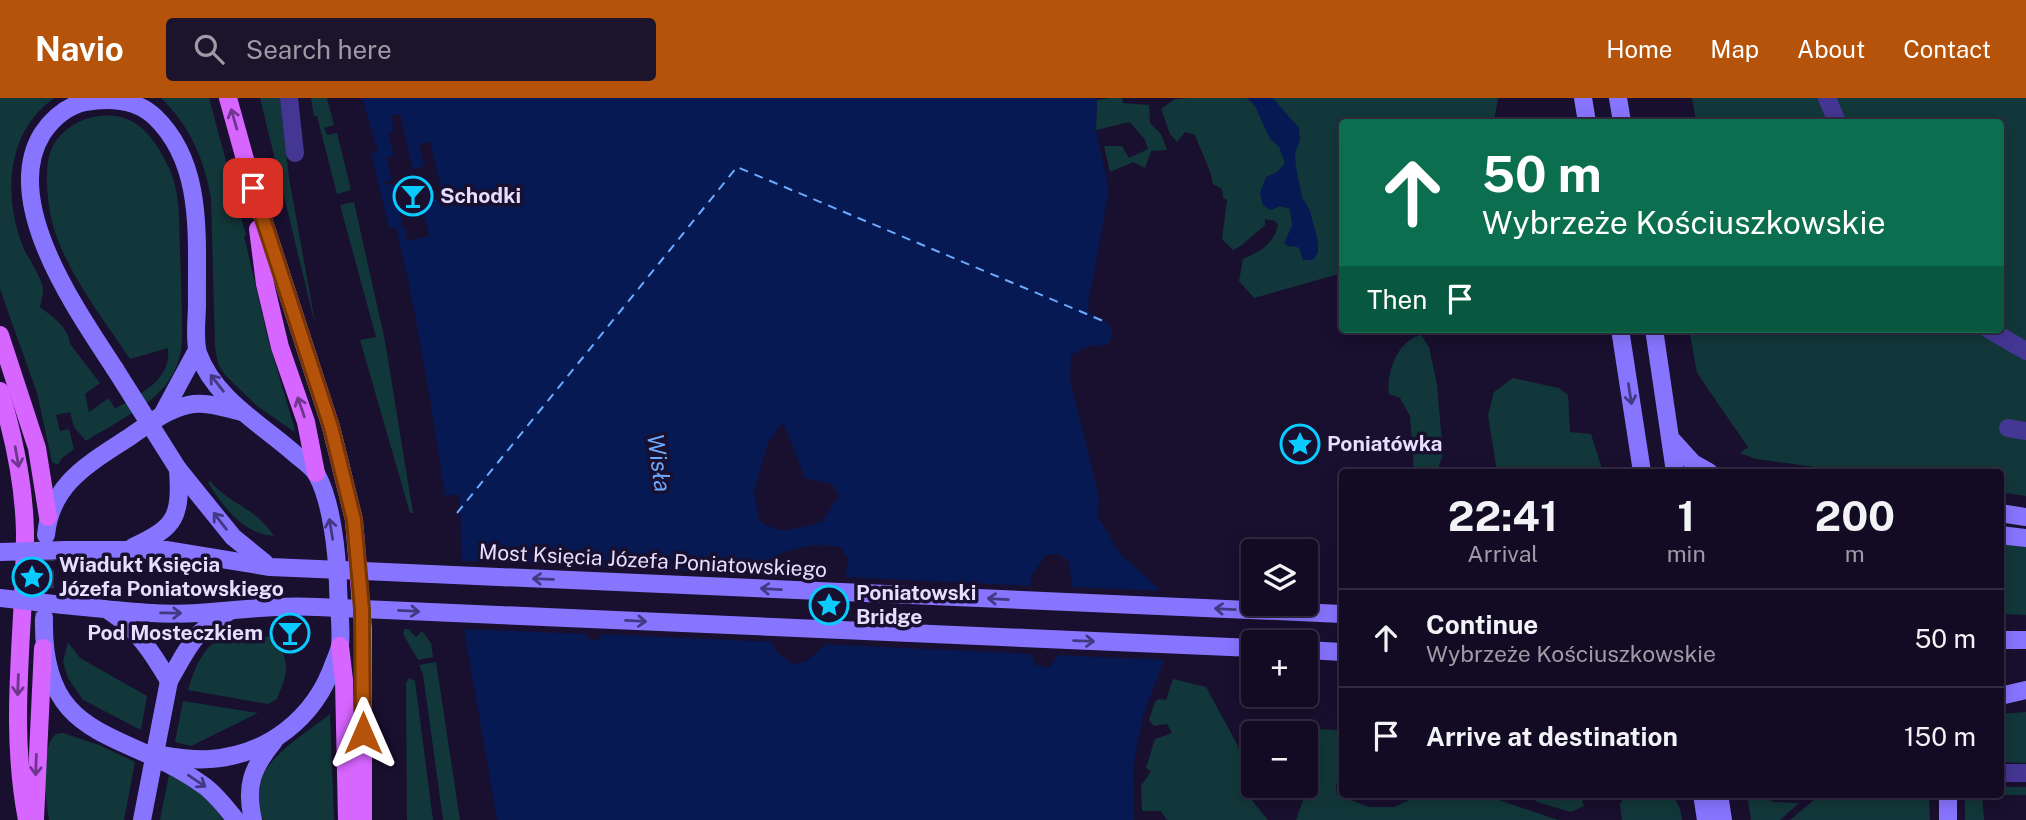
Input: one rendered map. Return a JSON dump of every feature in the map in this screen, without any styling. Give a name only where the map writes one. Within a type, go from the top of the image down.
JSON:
[{"type":"main road","points":[[228,98],[253,188],[341,461],[354,520],[361,588],[364,667],[363,820]]},
{"type":"main road","points":[[1583,98],[1586,119]]},
{"type":"main road","points":[[1618,98],[1622,119]]},
{"type":"main road","points":[[270,567],[233,537],[178,469],[47,258],[32,211],[29,174],[37,142],[54,119],[80,103],[112,99],[134,104],[155,117],[179,148],[190,178],[195,208],[197,350],[209,372],[242,412],[316,473]]},
{"type":"main road","points":[[253,188],[265,284],[280,347],[306,422],[316,473],[330,518],[337,573],[344,680],[347,820]]},
{"type":"main road","points":[[1621,333],[1645,468]]},
{"type":"main road","points":[[1655,333],[1675,469]]},
{"type":"main road","points":[[0,335],[37,449],[47,526],[60,494],[77,473],[162,415],[190,405],[205,404],[242,412]]},
{"type":"main road","points":[[162,415],[197,350]]},
{"type":"main road","points":[[0,391],[13,435],[24,512],[17,746],[27,820]]},
{"type":"main road","points":[[1672,440],[1693,463],[1704,469]]},
{"type":"main road","points":[[131,548],[158,536],[175,516],[179,501],[178,469]]},
{"type":"main road","points":[[2004,514],[2026,517]]},
{"type":"main road","points":[[2004,535],[2026,538]]},
{"type":"main road","name":"Most Księcia Józefa Poniatowskiego","points":[[0,552],[131,548],[192,553],[270,567],[1339,614]]},
{"type":"main road","points":[[0,597],[106,609],[197,613],[236,608],[317,607],[1241,647]]},
{"type":"main road","points":[[142,820],[169,681],[190,644],[206,625],[236,608]]},
{"type":"main road","points":[[106,609],[138,633],[169,681]]},
{"type":"main road","points":[[34,820],[44,618]]},
{"type":"main road","points":[[2004,640],[2026,640]]},
{"type":"main road","points":[[253,820],[248,797],[250,783],[261,758],[279,736],[308,711],[322,693],[340,646]]},
{"type":"main road","points":[[43,648],[51,678],[70,710],[87,724],[206,786],[236,820]]},
{"type":"main road","points":[[1318,651],[1339,652]]},
{"type":"main road","points":[[2004,687],[2026,690]]},
{"type":"main road","points":[[2004,695],[2026,690]]},
{"type":"main road","points":[[149,754],[196,760],[214,759],[243,752],[279,736]]},
{"type":"main road","points":[[1703,798],[1706,820]]},
{"type":"main road","points":[[1720,798],[1723,820]]},
{"type":"main road","points":[[1948,798],[1948,820]]},
{"type":"street","points":[[289,98],[295,153]]},
{"type":"street","points":[[1827,98],[1836,119]]},
{"type":"street","points":[[1995,333],[2026,351]]},
{"type":"street","points":[[2004,773],[2026,773]]},
{"type":"green space","points":[[0,98],[54,98],[38,112],[26,128],[18,147],[11,186],[13,207],[23,247],[43,287],[40,307],[63,328],[70,344],[100,383],[85,394],[89,412],[109,398],[115,409],[152,385],[165,369],[168,348],[130,359],[81,286],[53,226],[47,187],[50,153],[62,133],[82,120],[106,115],[118,116],[142,128],[158,147],[173,178],[177,199],[182,336],[180,356],[173,373],[163,388],[136,411],[86,441],[74,427],[70,412],[56,415],[60,431],[69,429],[74,449],[61,459],[58,465],[52,462],[37,393],[0,289]]},
{"type":"green space","points":[[161,98],[209,98],[246,235],[244,236],[268,339],[295,430],[293,431],[257,406],[225,375],[218,364],[215,347],[211,198],[208,184],[200,157],[188,132]]},
{"type":"green space","points":[[260,98],[280,98],[289,178],[316,328]]},
{"type":"green space","points":[[311,98],[327,98],[334,125],[324,128],[327,135],[337,133],[351,190],[337,194]]},
{"type":"green space","points":[[1122,98],[1123,103],[1149,105],[1150,123],[1161,134],[1167,150],[1151,151],[1145,168],[1133,162],[1110,172],[1104,146],[1122,146],[1129,158],[1148,149],[1145,140],[1130,122],[1096,130],[1097,100]]},
{"type":"green space","points":[[1498,98],[1494,119],[1339,119],[1339,274],[1254,298],[1239,281],[1243,259],[1265,246],[1273,238],[1278,225],[1275,221],[1265,219],[1265,225],[1233,250],[1222,239],[1227,200],[1223,198],[1222,189],[1213,184],[1195,135],[1185,132],[1177,142],[1170,134],[1161,109],[1175,99]]},
{"type":"green space","points":[[1692,98],[2026,98],[2026,496],[2004,493],[2004,469],[1831,469],[1756,459],[1740,453],[1748,447],[1697,373],[1690,333],[2004,333],[2004,119],[1696,119]]},
{"type":"green space","points":[[354,202],[385,341],[413,513],[410,513],[360,340],[376,337],[340,205]]},
{"type":"green space","points":[[1421,335],[1429,347],[1437,385],[1443,454],[1438,469],[1414,469],[1410,416],[1400,398],[1389,394],[1395,358],[1413,338]]},
{"type":"green space","points":[[1513,378],[1559,388],[1568,395],[1570,432],[1591,434],[1602,469],[1497,469],[1488,415],[1494,392]]},
{"type":"green space","points":[[210,481],[258,518],[274,536],[253,530],[235,518],[214,492],[208,483]]},
{"type":"green space","points":[[2004,544],[2026,547],[2026,615],[2004,614]]},
{"type":"green space","points":[[404,629],[408,629],[416,637],[422,631],[431,643],[433,657],[418,660],[403,634]]},
{"type":"green space","points":[[235,634],[282,638],[286,665],[284,680],[277,699],[268,704],[188,690],[194,671],[210,646],[225,636]]},
{"type":"green space","points":[[68,642],[80,658],[147,696],[141,730],[83,700],[68,678],[63,662]]},
{"type":"green space","points":[[436,662],[460,820],[443,820],[423,674],[419,665]]},
{"type":"green space","points":[[409,678],[415,681],[433,820],[407,820],[406,683]]},
{"type":"green space","points":[[1173,679],[1206,687],[1238,746],[1241,758],[1241,798],[1251,798],[1268,820],[1167,820],[1161,811],[1142,811],[1141,786],[1151,771],[1146,768],[1155,739],[1172,733],[1167,724],[1154,726],[1149,720],[1155,702],[1159,699],[1166,700]]},
{"type":"green space","points":[[183,701],[258,713],[191,746],[175,742]]},
{"type":"green space","points":[[2026,712],[2026,763],[2004,762],[2004,714]]},
{"type":"green space","points":[[330,714],[334,820],[263,820],[257,803],[258,787],[264,772],[288,746]]},
{"type":"green space","points":[[1318,729],[1339,730],[1339,783],[1336,784],[1339,798],[1369,807],[1394,807],[1414,798],[1493,798],[1558,820],[1296,820],[1303,800],[1318,798]]},
{"type":"green space","points":[[63,733],[99,745],[135,762],[124,820],[49,820],[45,775],[47,751],[56,734]]},
{"type":"green space","points":[[169,775],[200,792],[223,820],[160,820]]},
{"type":"green space","points":[[2004,787],[2026,787],[2026,795],[2004,795]]},
{"type":"green space","points":[[1531,798],[1578,798],[1582,799],[1584,806],[1571,812]]},
{"type":"green space","points":[[1624,798],[1674,798],[1682,820],[1622,820],[1620,804]]},
{"type":"green space","points":[[1747,798],[1799,803],[1780,820],[1751,820]]},
{"type":"green space","points":[[1816,798],[1929,798],[1930,820],[1790,820]]},
{"type":"green space","points":[[1965,798],[1982,798],[1984,820],[1965,820]]},
{"type":"water","name":"Wisła","points":[[362,98],[1097,98],[1096,130],[1108,196],[1088,305],[1089,313],[1108,323],[1112,329],[1107,345],[1090,346],[1071,355],[1070,381],[1099,499],[1098,516],[1120,554],[1156,586],[1167,604],[1167,653],[1143,715],[1133,769],[1134,820],[497,820],[463,623],[460,499],[457,494],[445,496],[424,361],[404,260],[396,227],[389,228],[371,154],[378,151]],"holes":[[[783,422],[805,478],[832,484],[839,496],[822,522],[782,530],[759,520],[754,492],[768,443]],[[819,545],[841,547],[848,559],[844,586],[823,647],[805,662],[794,664],[776,651],[768,632],[760,601],[758,570],[779,555],[794,549]],[[1058,554],[1068,560],[1072,586],[1067,633],[1056,659],[1048,668],[1036,665],[1027,647],[1031,576],[1046,555]],[[594,561],[600,561],[604,567],[601,635],[598,641],[590,640],[586,634],[589,566]]]},
{"type":"water","points":[[1247,98],[1273,98],[1299,128],[1296,167],[1302,197],[1310,211],[1318,241],[1318,253],[1313,260],[1303,260],[1299,248],[1289,247],[1284,243],[1292,226],[1290,209],[1280,206],[1271,210],[1263,206],[1260,193],[1266,177],[1277,172],[1285,163],[1279,147],[1270,139],[1255,106]]},
{"type":"pier","points":[[400,114],[413,169],[424,166],[419,144],[430,142],[443,197],[432,200],[426,178],[416,180],[429,236],[407,241],[404,226],[401,226],[393,184],[385,185],[384,182],[392,180],[386,158],[394,156],[388,134],[394,132],[391,116]]},
{"type":"pier","points":[[458,561],[593,566],[589,634],[460,629]]},
{"type":"pier","points":[[600,567],[762,574],[768,617],[777,642],[598,634]]},
{"type":"pier","points":[[842,577],[1034,586],[1030,647],[1034,654],[820,644]]},
{"type":"pier","points":[[1069,587],[1163,591],[1170,602],[1178,626],[1168,660],[1056,655],[1070,604]]},
{"type":"ferry route","points":[[457,513],[737,167],[1108,323]]},
{"type":"tunnel","points":[[44,615],[46,538]]},
{"type":"place","name":"Schodki","points":[[413,196]]},
{"type":"place","name":"Poniatówka","points":[[1300,444]]},
{"type":"place","name":"Wiadukt Księcia Józefa Poniatowskiego","points":[[32,577]]},
{"type":"place","name":"Poniatowski Bridge","points":[[829,605]]},
{"type":"place","name":"Pod Mosteczkiem","points":[[290,633]]},
{"type":"route","points":[[253,188],[331,427],[354,520],[362,609],[363,733]]}]
